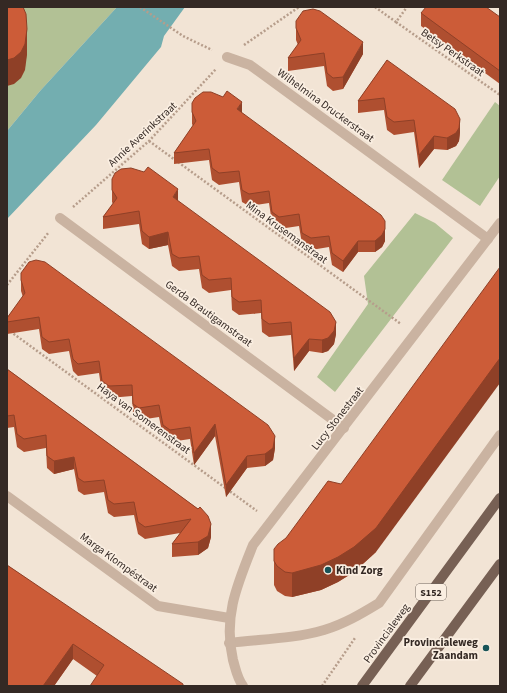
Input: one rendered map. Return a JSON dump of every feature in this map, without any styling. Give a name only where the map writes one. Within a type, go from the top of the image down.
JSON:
[{"type":"main road","name":"Provincialeweg","points":[[362,686],[500,498]]},
{"type":"main road","points":[[410,686],[500,564]]},
{"type":"street","name":"Wilhelmina Druckerstraat","points":[[227,57],[250,65],[488,239]]},
{"type":"street","name":"Gerda Brautigamstraat","points":[[60,218],[344,428]]},
{"type":"street","name":"Lucy Stonestraat","points":[[229,643],[229,618],[236,587],[253,545],[416,335],[500,223]]},
{"type":"street","points":[[243,686],[238,679],[229,643],[297,636],[323,630],[353,618],[379,603],[500,435]]},
{"type":"street","name":"Marga Klompéstraat","points":[[7,496],[158,606],[229,618]]},
{"type":"path","points":[[140,7],[183,36],[227,57]]},
{"type":"path","name":"Annie Averinkstraat","points":[[7,285],[60,218],[149,141],[227,57],[299,7]]},
{"type":"path","points":[[375,7],[396,22],[407,7]]},
{"type":"path","name":"Betsy Perkstraat","points":[[396,22],[500,95]]},
{"type":"path","name":"Mina Krusemanstraat","points":[[149,141],[416,335]]},
{"type":"path","name":"Haya van Somerenstraat","points":[[7,329],[271,520]]},
{"type":"path","name":"Provincialeweg","points":[[322,686],[358,633]]},
{"type":"green space","points":[[7,7],[117,7],[40,91],[7,131]]},
{"type":"green space","points":[[495,102],[500,106],[500,176],[480,206],[442,180]]},
{"type":"green space","points":[[415,213],[435,223],[453,238],[335,392],[317,377],[368,304],[364,276]]},
{"type":"water","points":[[117,7],[185,7],[164,36],[161,47],[96,125],[7,219],[7,131],[40,91]]},
{"type":"building","points":[[7,7],[23,7],[26,14],[27,29],[25,44],[21,52],[14,58],[7,60]]},
{"type":"building","points":[[426,7],[486,7],[500,17],[500,71],[421,13]]},
{"type":"building","points":[[313,9],[320,11],[363,42],[343,77],[333,78],[327,73],[324,53],[288,58],[301,40],[296,28],[296,21],[303,11]]},
{"type":"building","points":[[387,60],[455,109],[460,119],[459,128],[456,133],[447,138],[434,136],[419,155],[414,120],[394,122],[387,117],[384,98],[358,101]]},
{"type":"building","points":[[227,91],[242,102],[237,109],[381,215],[385,221],[385,229],[382,235],[375,241],[358,241],[343,261],[332,253],[329,236],[311,238],[302,233],[299,214],[279,217],[272,212],[269,191],[249,194],[242,190],[239,171],[219,173],[212,168],[209,149],[174,153],[196,121],[192,112],[192,103],[195,98],[203,92],[211,92],[223,97]]},
{"type":"building","points":[[148,167],[178,189],[173,197],[330,312],[336,322],[334,331],[328,338],[322,340],[309,339],[294,358],[291,322],[269,324],[262,319],[261,300],[239,302],[232,297],[231,278],[209,280],[202,275],[199,256],[179,258],[172,254],[168,232],[149,237],[142,231],[139,211],[103,217],[117,198],[112,190],[112,179],[115,173],[121,169],[131,168],[144,172]]},
{"type":"building","points":[[36,260],[45,262],[268,425],[275,436],[273,448],[265,454],[247,456],[226,485],[215,424],[194,453],[190,427],[170,430],[163,425],[159,405],[139,408],[133,404],[132,385],[109,386],[102,381],[99,361],[78,364],[73,359],[69,339],[49,342],[42,337],[39,317],[7,322],[7,318],[25,293],[21,280],[21,273],[29,262]]},
{"type":"building","points":[[500,267],[500,358],[376,528],[354,547],[338,557],[321,565],[292,573],[285,572],[277,566],[274,561],[274,549],[286,538],[328,481],[341,484]]},
{"type":"building","points":[[7,369],[198,509],[200,507],[208,516],[211,524],[208,536],[198,542],[172,544],[191,519],[145,527],[138,522],[134,502],[114,504],[108,500],[104,480],[84,482],[78,478],[74,457],[54,461],[47,456],[46,435],[24,439],[17,434],[14,415],[7,416]]},
{"type":"building","points":[[7,565],[183,684],[183,686],[90,686],[104,665],[73,644],[43,686],[9,686],[7,684]]},
{"type":"place","name":"Kind Zorg","points":[[328,570]]},
{"type":"place","name":"Provincialeweg Zaandam","points":[[486,648]]}]
